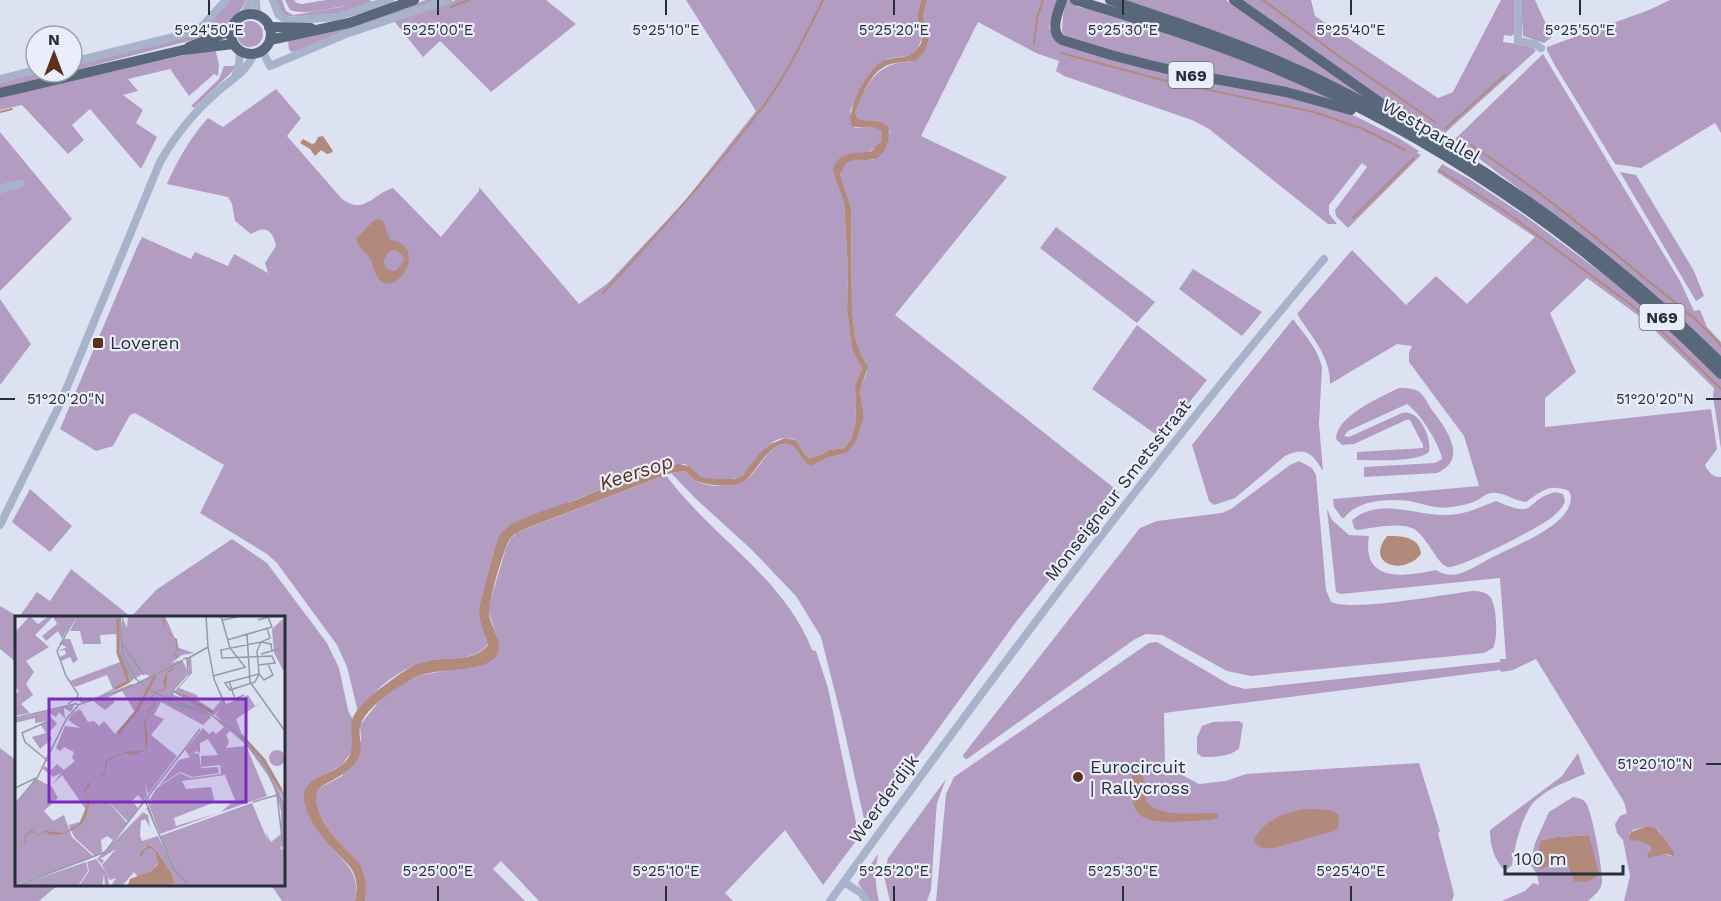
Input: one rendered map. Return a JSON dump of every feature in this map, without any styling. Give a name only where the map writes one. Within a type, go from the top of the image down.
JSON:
[{"type":"main road","points":[[0,93],[183,50],[237,48],[258,52],[270,40],[349,23],[414,0]]},
{"type":"main road","name":"N69","points":[[1062,0],[1055,27],[1057,35],[1062,40],[1111,56],[1193,75],[1287,92],[1345,109],[1365,112]]},
{"type":"main road","name":"Westparallel","points":[[1110,0],[1257,52],[1329,84],[1395,119],[1530,212],[1599,264],[1666,320],[1721,374]]},
{"type":"main road","name":"N69","points":[[1234,0],[1382,103],[1395,119]]},
{"type":"main road","name":"Westparallel","points":[[1080,2],[1184,33],[1253,59],[1438,147],[1518,193],[1606,259],[1721,363]]},
{"type":"main road","points":[[237,48],[231,31],[235,22],[244,15],[257,15],[262,18],[269,27],[270,40]]},
{"type":"main road","points":[[269,27],[321,28]]},
{"type":"main road","points":[[183,50],[198,42],[231,31]]},
{"type":"street","points":[[84,59],[198,31],[226,0]]},
{"type":"street","points":[[253,0],[257,15]]},
{"type":"street","points":[[244,15],[253,0]]},
{"type":"street","points":[[273,0],[278,14],[286,21],[336,17],[390,0]]},
{"type":"street","points":[[0,525],[60,404],[160,162],[181,130],[198,110],[244,72],[258,52],[270,66],[346,34],[448,0]]},
{"type":"street","points":[[1518,0],[1518,41],[1535,44],[1541,48]]},
{"type":"street","points":[[234,78],[239,64],[237,48]]},
{"type":"street","points":[[0,79],[24,73]]},
{"type":"street","points":[[0,189],[20,184]]},
{"type":"street","name":"Monseigneur Smetsstraat","points":[[942,745],[1171,448],[1324,259]]},
{"type":"street","points":[[0,513],[8,505]]},
{"type":"street","name":"Weerderdijk","points":[[830,901],[942,745]]},
{"type":"street","points":[[844,882],[861,893],[867,901]]},
{"type":"shaded area","points":[[229,0],[246,0],[233,19],[215,34],[211,21]]},
{"type":"shaded area","points":[[275,0],[282,0],[286,11],[293,15],[311,12],[290,10],[285,0],[294,0],[302,4],[326,0],[370,0],[371,2],[379,0],[335,14],[284,17]]},
{"type":"shaded area","points":[[426,0],[439,0],[292,52],[289,50],[288,39],[345,29]]},
{"type":"shaded area","points":[[456,0],[546,0],[576,24],[491,92],[440,41],[423,57],[394,21]]},
{"type":"shaded area","points":[[686,0],[921,0],[918,12],[923,36],[917,50],[911,55],[887,59],[865,81],[850,111],[855,128],[870,126],[882,132],[878,145],[866,153],[837,161],[844,201],[848,271],[847,310],[851,340],[862,368],[855,385],[856,422],[851,439],[844,448],[829,450],[809,458],[796,440],[786,438],[778,440],[764,450],[747,471],[739,477],[730,479],[718,480],[701,477],[685,464],[669,467],[615,483],[561,506],[497,541],[485,637],[488,644],[475,654],[428,661],[408,668],[388,680],[358,712],[347,667],[337,645],[277,563],[267,554],[200,513],[224,465],[135,413],[130,415],[113,446],[96,451],[60,429],[137,247],[142,237],[191,259],[195,252],[228,266],[234,254],[268,273],[265,263],[276,246],[273,236],[268,231],[260,230],[251,234],[235,221],[232,204],[228,197],[167,184],[185,149],[208,118],[223,127],[276,89],[301,118],[287,136],[342,199],[357,205],[362,204],[393,188],[441,237],[479,191],[479,187],[579,304],[608,283],[684,202],[756,111]]},
{"type":"shaded area","points":[[921,0],[927,0],[923,15],[929,37],[925,50],[917,60],[892,64],[879,71],[866,88],[855,113],[861,120],[880,122],[888,127],[887,146],[882,154],[874,159],[854,160],[846,163],[840,174],[851,208],[852,309],[855,337],[868,366],[860,391],[864,417],[855,443],[846,453],[830,457],[811,466],[804,461],[792,445],[782,444],[764,458],[746,480],[735,485],[706,484],[694,479],[685,471],[671,473],[530,527],[512,537],[500,563],[489,607],[490,618],[499,644],[498,653],[494,659],[478,666],[420,675],[385,696],[362,721],[361,751],[358,759],[345,773],[318,789],[318,811],[323,821],[360,865],[364,874],[365,901],[355,901],[354,874],[349,865],[320,834],[310,818],[304,801],[306,788],[310,783],[346,761],[352,744],[351,722],[353,717],[363,703],[376,692],[400,674],[422,662],[468,657],[482,651],[488,645],[479,612],[497,541],[502,532],[513,523],[542,511],[576,500],[615,483],[677,464],[689,466],[701,477],[735,479],[743,475],[760,453],[771,444],[785,438],[796,440],[809,458],[829,450],[844,448],[851,439],[856,422],[855,385],[862,368],[853,351],[851,340],[847,310],[848,271],[844,201],[833,171],[835,164],[843,156],[872,151],[881,141],[882,132],[875,127],[852,126],[854,102],[875,67],[886,60],[910,55],[921,44],[918,11]]},
{"type":"shaded area","points":[[927,0],[1057,0],[1049,27],[1055,40],[1269,91],[1349,113],[1397,137],[1419,151],[1417,153],[1421,155],[1348,228],[1336,216],[1335,210],[1367,167],[1362,163],[1329,205],[1329,214],[1337,224],[1328,224],[1209,129],[1192,120],[1064,76],[1056,71],[1059,61],[1036,53],[978,22],[921,136],[1007,177],[895,315],[1119,492],[1016,622],[866,828],[821,637],[796,596],[751,549],[671,473],[685,471],[700,483],[728,486],[746,480],[770,452],[781,444],[792,445],[804,461],[811,466],[830,457],[846,453],[864,417],[860,391],[867,371],[855,337],[852,309],[851,208],[840,174],[845,164],[853,160],[873,160],[890,132],[856,118],[855,113],[863,93],[874,77],[889,66],[910,62],[929,37],[923,15]]},
{"type":"shaded area","points":[[1066,0],[1079,0],[1077,7],[1211,45],[1347,105],[1152,63],[1065,36],[1062,32]]},
{"type":"shaded area","points":[[1117,0],[1226,0],[1382,106]]},
{"type":"shaded area","points":[[1242,0],[1311,0],[1315,16],[1438,98],[1453,92],[1501,0],[1515,0],[1515,34],[1504,35],[1503,42],[1532,46],[1536,51],[1445,133],[1441,131],[1440,133],[1410,117],[1337,70]]},
{"type":"shaded area","points":[[1521,0],[1535,0],[1552,37],[1544,43],[1523,36]]},
{"type":"shaded area","points":[[1670,0],[1721,0],[1721,133],[1715,123],[1641,168],[1615,164],[1554,64],[1547,47],[1649,10]]},
{"type":"shaded area","points":[[250,21],[259,25],[263,34],[259,43],[250,47],[241,43],[237,34],[241,25]]},
{"type":"shaded area","points":[[209,25],[212,35],[84,68],[84,60]]},
{"type":"shaded area","points":[[215,48],[219,65],[218,76],[214,74],[189,96],[170,69],[128,79],[138,91],[123,95],[143,110],[136,123],[157,137],[141,169],[90,109],[72,125],[84,140],[68,154],[22,105],[0,110],[0,97],[57,84],[84,84],[84,78]]},
{"type":"shaded area","points":[[1543,54],[1680,281],[1694,311],[1700,310],[1707,327],[1721,342],[1721,360],[1544,208],[1455,139]]},
{"type":"shaded area","points":[[224,66],[236,66],[194,108],[191,106],[219,79]]},
{"type":"shaded area","points":[[24,75],[24,82],[0,88],[0,80]]},
{"type":"shaded area","points":[[0,132],[72,219],[0,291],[0,193],[24,186],[22,180],[0,185]]},
{"type":"shaded area","points":[[323,136],[333,151],[331,153],[327,154],[321,150],[315,156],[310,149],[300,143],[303,139],[312,144],[318,137]]},
{"type":"shaded area","points":[[1442,164],[1471,180],[1525,216],[1621,287],[1721,377],[1721,449],[1713,396],[1714,388],[1643,319],[1587,278],[1550,313],[1576,372],[1545,398],[1545,427],[1711,409],[1717,449],[1705,465],[1711,474],[1721,477],[1721,901],[1624,901],[1630,876],[1623,840],[1617,833],[1615,824],[1620,816],[1627,813],[1624,802],[1536,659],[1513,670],[1501,672],[1500,670],[1164,713],[1165,766],[1199,784],[1226,781],[1246,774],[1419,763],[1440,831],[1438,833],[1454,894],[1452,901],[936,901],[946,794],[954,777],[1149,643],[1157,642],[1230,685],[1245,689],[1500,662],[1500,659],[1506,659],[1500,578],[1341,594],[1336,592],[1327,509],[1332,520],[1349,535],[1369,536],[1368,551],[1372,562],[1379,569],[1399,575],[1436,570],[1452,575],[1471,569],[1546,530],[1563,516],[1570,502],[1569,491],[1551,488],[1526,502],[1503,494],[1492,493],[1468,504],[1446,507],[1405,501],[1376,501],[1358,507],[1344,518],[1334,507],[1333,499],[1479,486],[1464,436],[1409,362],[1409,352],[1412,346],[1397,344],[1330,384],[1324,356],[1297,314],[1352,250],[1406,305],[1436,276],[1467,304],[1535,237],[1437,172]],"holes":[[[1647,826],[1659,831],[1672,856],[1664,854],[1647,858],[1651,850],[1650,846],[1635,840],[1629,834],[1633,830]]]},
{"type":"shaded area","points":[[1620,172],[1636,175],[1694,271],[1704,296],[1696,301]]},
{"type":"shaded area","points":[[379,219],[383,221],[390,240],[401,244],[407,250],[409,258],[407,267],[396,281],[389,284],[379,280],[371,260],[356,239],[373,221]],"holes":[[[395,250],[403,255],[404,260],[397,270],[392,271],[386,268],[383,261],[389,251]]]},
{"type":"shaded area","points":[[1056,227],[1155,302],[1137,323],[1040,248]]},
{"type":"shaded area","points":[[1193,269],[1262,312],[1242,336],[1179,289]]},
{"type":"shaded area","points":[[0,299],[31,344],[0,385]]},
{"type":"shaded area","points":[[1293,319],[1314,348],[1322,367],[1319,424],[1323,471],[1308,453],[1292,453],[1285,456],[1235,498],[1214,505],[1209,501],[1192,445]]},
{"type":"shaded area","points":[[1137,325],[1207,380],[1161,438],[1092,389]]},
{"type":"shaded area","points":[[1399,388],[1416,390],[1424,397],[1452,443],[1452,460],[1447,467],[1437,473],[1364,477],[1364,467],[1435,463],[1442,459],[1428,429],[1407,404],[1348,431],[1344,436],[1349,437],[1402,413],[1408,413],[1419,419],[1426,432],[1429,452],[1423,456],[1394,460],[1357,460],[1357,452],[1423,448],[1410,420],[1354,444],[1342,445],[1336,439],[1343,423],[1351,415]]},
{"type":"shaded area","points":[[1299,461],[1312,468],[1316,475],[1326,590],[1331,602],[1342,605],[1378,604],[1473,591],[1483,592],[1491,598],[1495,609],[1496,631],[1493,648],[1484,653],[1251,676],[1227,671],[1162,635],[1146,634],[1135,639],[967,759],[964,758],[963,755],[1140,528],[1157,521],[1222,513]]},
{"type":"shaded area","points":[[666,475],[684,497],[784,601],[800,624],[812,650],[816,651],[828,688],[859,837],[823,885],[785,830],[725,893],[733,901],[539,901],[501,861],[493,869],[525,901],[365,901],[365,884],[360,869],[321,818],[317,804],[318,789],[342,776],[361,740],[360,725],[381,699],[406,681],[421,675],[480,665],[497,637],[489,613],[489,605],[506,548],[511,538],[518,532]]},
{"type":"shaded area","points":[[30,489],[72,526],[50,552],[12,522]]},
{"type":"shaded area","points":[[1555,492],[1563,494],[1565,501],[1561,508],[1544,523],[1483,555],[1448,567],[1440,561],[1422,537],[1412,528],[1392,525],[1357,530],[1352,520],[1363,513],[1386,509],[1453,515],[1496,501],[1525,509]]},
{"type":"shaded area","points":[[1387,536],[1413,540],[1420,548],[1421,554],[1414,561],[1405,565],[1389,564],[1380,554],[1381,546]]},
{"type":"shaded area","points":[[232,539],[267,563],[327,643],[339,668],[348,710],[352,718],[352,751],[342,765],[316,779],[307,808],[322,836],[350,869],[355,882],[355,901],[282,901],[272,886],[285,886],[285,616],[132,616],[156,590]]},
{"type":"shaded area","points":[[71,569],[130,616],[20,616],[37,592],[50,601]]},
{"type":"shaded area","points":[[0,606],[17,616],[15,616],[15,661],[0,649]]},
{"type":"shaded area","points":[[1239,721],[1243,724],[1239,749],[1217,757],[1202,757],[1197,753],[1197,737],[1202,726],[1213,722]]},
{"type":"shaded area","points":[[0,748],[15,759],[15,886],[57,886],[39,901],[0,901]]},
{"type":"shaded area","points":[[1578,753],[1585,774],[1553,788],[1531,805],[1520,830],[1512,865],[1505,871],[1493,852],[1490,830],[1562,776]]},
{"type":"shaded area","points":[[1136,760],[1142,763],[1146,802],[1152,807],[1169,813],[1214,813],[1218,814],[1218,817],[1212,820],[1163,822],[1145,818],[1139,814],[1134,806],[1132,795],[1132,776]]},
{"type":"shaded area","points":[[946,779],[937,803],[931,890],[927,901],[890,901],[884,876],[888,858]]},
{"type":"shaded area","points":[[1573,797],[1586,803],[1599,854],[1602,876],[1600,888],[1588,901],[1502,901],[1525,891],[1533,883],[1539,885],[1537,874],[1530,864],[1535,843],[1549,812]],"holes":[[[1589,835],[1568,865],[1558,862],[1559,837]]]},
{"type":"shaded area","points":[[1307,809],[1330,810],[1339,815],[1338,828],[1273,848],[1262,847],[1255,843],[1254,840],[1258,833],[1269,822],[1284,814]]},
{"type":"shaded area","points":[[1647,826],[1656,828],[1674,852],[1674,856],[1666,854],[1648,858],[1650,846],[1630,840],[1631,832]]},
{"type":"shaded area","points":[[1589,835],[1599,875],[1587,882],[1574,881],[1568,865],[1558,862],[1541,869],[1535,865],[1541,841]]},
{"type":"shaded area","points":[[878,854],[876,878],[879,901],[870,901],[858,883]]},
{"type":"waterway","points":[[451,7],[469,0]]},
{"type":"waterway","points":[[603,293],[685,202],[762,108],[787,69],[823,0]]},
{"type":"waterway","points":[[1034,44],[1037,18],[1043,0]]},
{"type":"waterway","points":[[1263,0],[1340,57],[1435,122]]},
{"type":"waterway","points":[[1061,53],[1162,80],[1314,112],[1363,129],[1405,150]]},
{"type":"waterway","points":[[1446,128],[1505,75]]},
{"type":"waterway","points":[[0,112],[12,109]]},
{"type":"waterway","points":[[1471,145],[1537,191],[1580,225],[1683,309],[1721,346]]},
{"type":"waterway","points":[[1353,218],[1414,158]]},
{"type":"waterway","points":[[1439,170],[1503,210],[1630,304],[1653,323],[1721,389]]},
{"type":"place","name":"Loveren","points":[[98,343]]},
{"type":"place","name":"Eurocircuit | Rallycross","points":[[1078,777]]},
{"type":"water label","name":"Keersop","points":[[636,472]]}]
